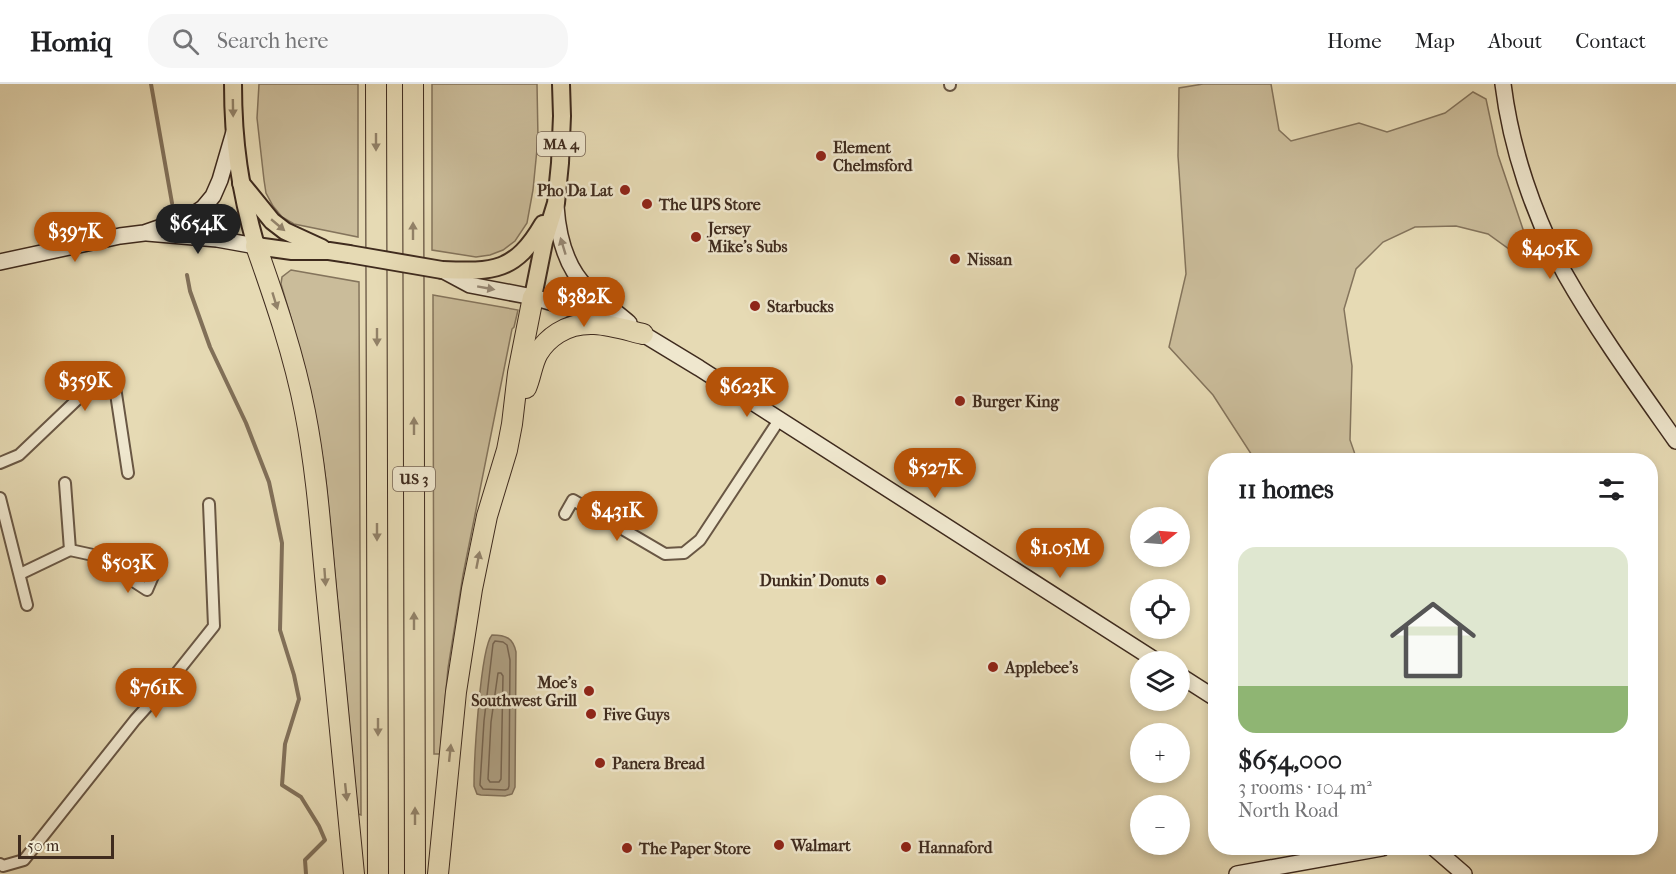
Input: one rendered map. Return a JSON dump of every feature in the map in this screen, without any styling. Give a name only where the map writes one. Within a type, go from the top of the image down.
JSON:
[{"type":"highway","name":"US 3","points":[[376,84],[378,874]]},
{"type":"highway","name":"US 3","points":[[413,84],[415,874]]},
{"type":"highway","points":[[256,246],[299,386],[313,456],[354,874]]},
{"type":"highway","points":[[438,874],[456,692],[470,600],[487,516],[507,450],[518,373],[533,297]]},
{"type":"highway","points":[[512,424],[531,377],[537,354],[552,337],[571,327],[592,323],[643,334]]},
{"type":"main road","name":"MA 4","points":[[0,262],[144,233],[190,217],[203,208],[213,196],[220,180],[234,132],[233,84]]},
{"type":"main road","name":"MA 4","points":[[144,233],[217,239],[292,251],[329,251],[442,270],[479,272],[493,269],[512,261],[534,241],[556,203],[562,116],[561,84]]},
{"type":"main road","points":[[1503,84],[1506,108],[1519,162],[1542,224],[1565,273],[1628,374],[1676,441]]},
{"type":"main road","points":[[234,132],[240,182],[256,246]]},
{"type":"main road","points":[[240,182],[272,221],[285,231],[329,251]]},
{"type":"main road","points":[[533,297],[544,242],[556,203]]},
{"type":"main road","points":[[556,203],[563,246],[575,274],[587,288],[643,334]]},
{"type":"main road","points":[[442,270],[470,285],[533,297],[608,319],[643,334],[1141,651]]},
{"type":"main road","points":[[1190,682],[1208,694]]},
{"type":"main road","points":[[1237,874],[1342,855]]},
{"type":"main road","points":[[1442,855],[1464,874]]},
{"type":"street","points":[[0,463],[19,455],[104,375],[112,375],[128,473]]},
{"type":"street","points":[[565,514],[573,500],[665,554],[684,553],[700,540],[780,420]]},
{"type":"street","points":[[65,483],[70,550]]},
{"type":"street","points":[[0,498],[27,605]]},
{"type":"street","points":[[0,864],[3,866],[24,860],[135,720],[171,680],[214,626],[209,504]]},
{"type":"street","points":[[20,574],[70,550],[93,555],[147,590],[159,562]]},
{"type":"shaded area","points":[[259,84],[358,84],[358,237],[294,224],[282,217],[273,206],[266,193],[264,180],[257,118]]},
{"type":"shaded area","points":[[432,84],[537,84],[538,139],[527,223],[515,241],[503,250],[490,255],[476,257],[432,250]]},
{"type":"shaded area","points":[[1203,84],[1271,84],[1279,130],[1291,141],[1359,123],[1387,132],[1445,113],[1473,92],[1486,99],[1498,155],[1527,241],[1527,252],[1520,257],[1488,234],[1456,226],[1415,227],[1383,242],[1356,269],[1344,309],[1352,366],[1350,440],[1355,453],[1250,453],[1213,395],[1169,347],[1186,274],[1178,156],[1179,88]]},
{"type":"shaded area","points":[[291,270],[359,282],[361,815],[358,814],[326,481],[308,381],[281,284],[282,277]]},
{"type":"shaded area","points":[[433,295],[518,310],[512,329],[463,575],[448,668],[440,754],[434,754]]},
{"type":"water","points":[[492,635],[508,638],[513,643],[516,652],[515,787],[512,794],[505,796],[477,794],[474,786],[481,682],[484,661]]},
{"type":"waterway","points":[[151,84],[172,203]]},
{"type":"waterway","points":[[187,275],[190,291],[210,347],[246,423],[269,482],[282,543],[280,630],[299,699],[285,744],[282,785],[301,797],[325,840],[305,860],[306,874]]},
{"type":"place","name":"Element Chelmsford","points":[[821,156]]},
{"type":"place","name":"Pho Da Lat","points":[[625,190]]},
{"type":"place","name":"The UPS Store","points":[[647,204]]},
{"type":"place","name":"Jersey Mike's Subs","points":[[696,237]]},
{"type":"place","name":"Nissan","points":[[955,259]]},
{"type":"place","name":"Starbucks","points":[[755,306]]},
{"type":"place","name":"Burger King","points":[[960,401]]},
{"type":"place","name":"Dunkin' Donuts","points":[[881,580]]},
{"type":"place","name":"Applebee's","points":[[993,667]]},
{"type":"place","name":"Moe's Southwest Grill","points":[[589,691]]},
{"type":"place","name":"Five Guys","points":[[591,714]]},
{"type":"place","name":"Panera Bread","points":[[600,763]]},
{"type":"place","name":"Walmart","points":[[779,845]]},
{"type":"place","name":"Hannaford","points":[[906,847]]},
{"type":"place","name":"The Paper Store","points":[[627,848]]}]
